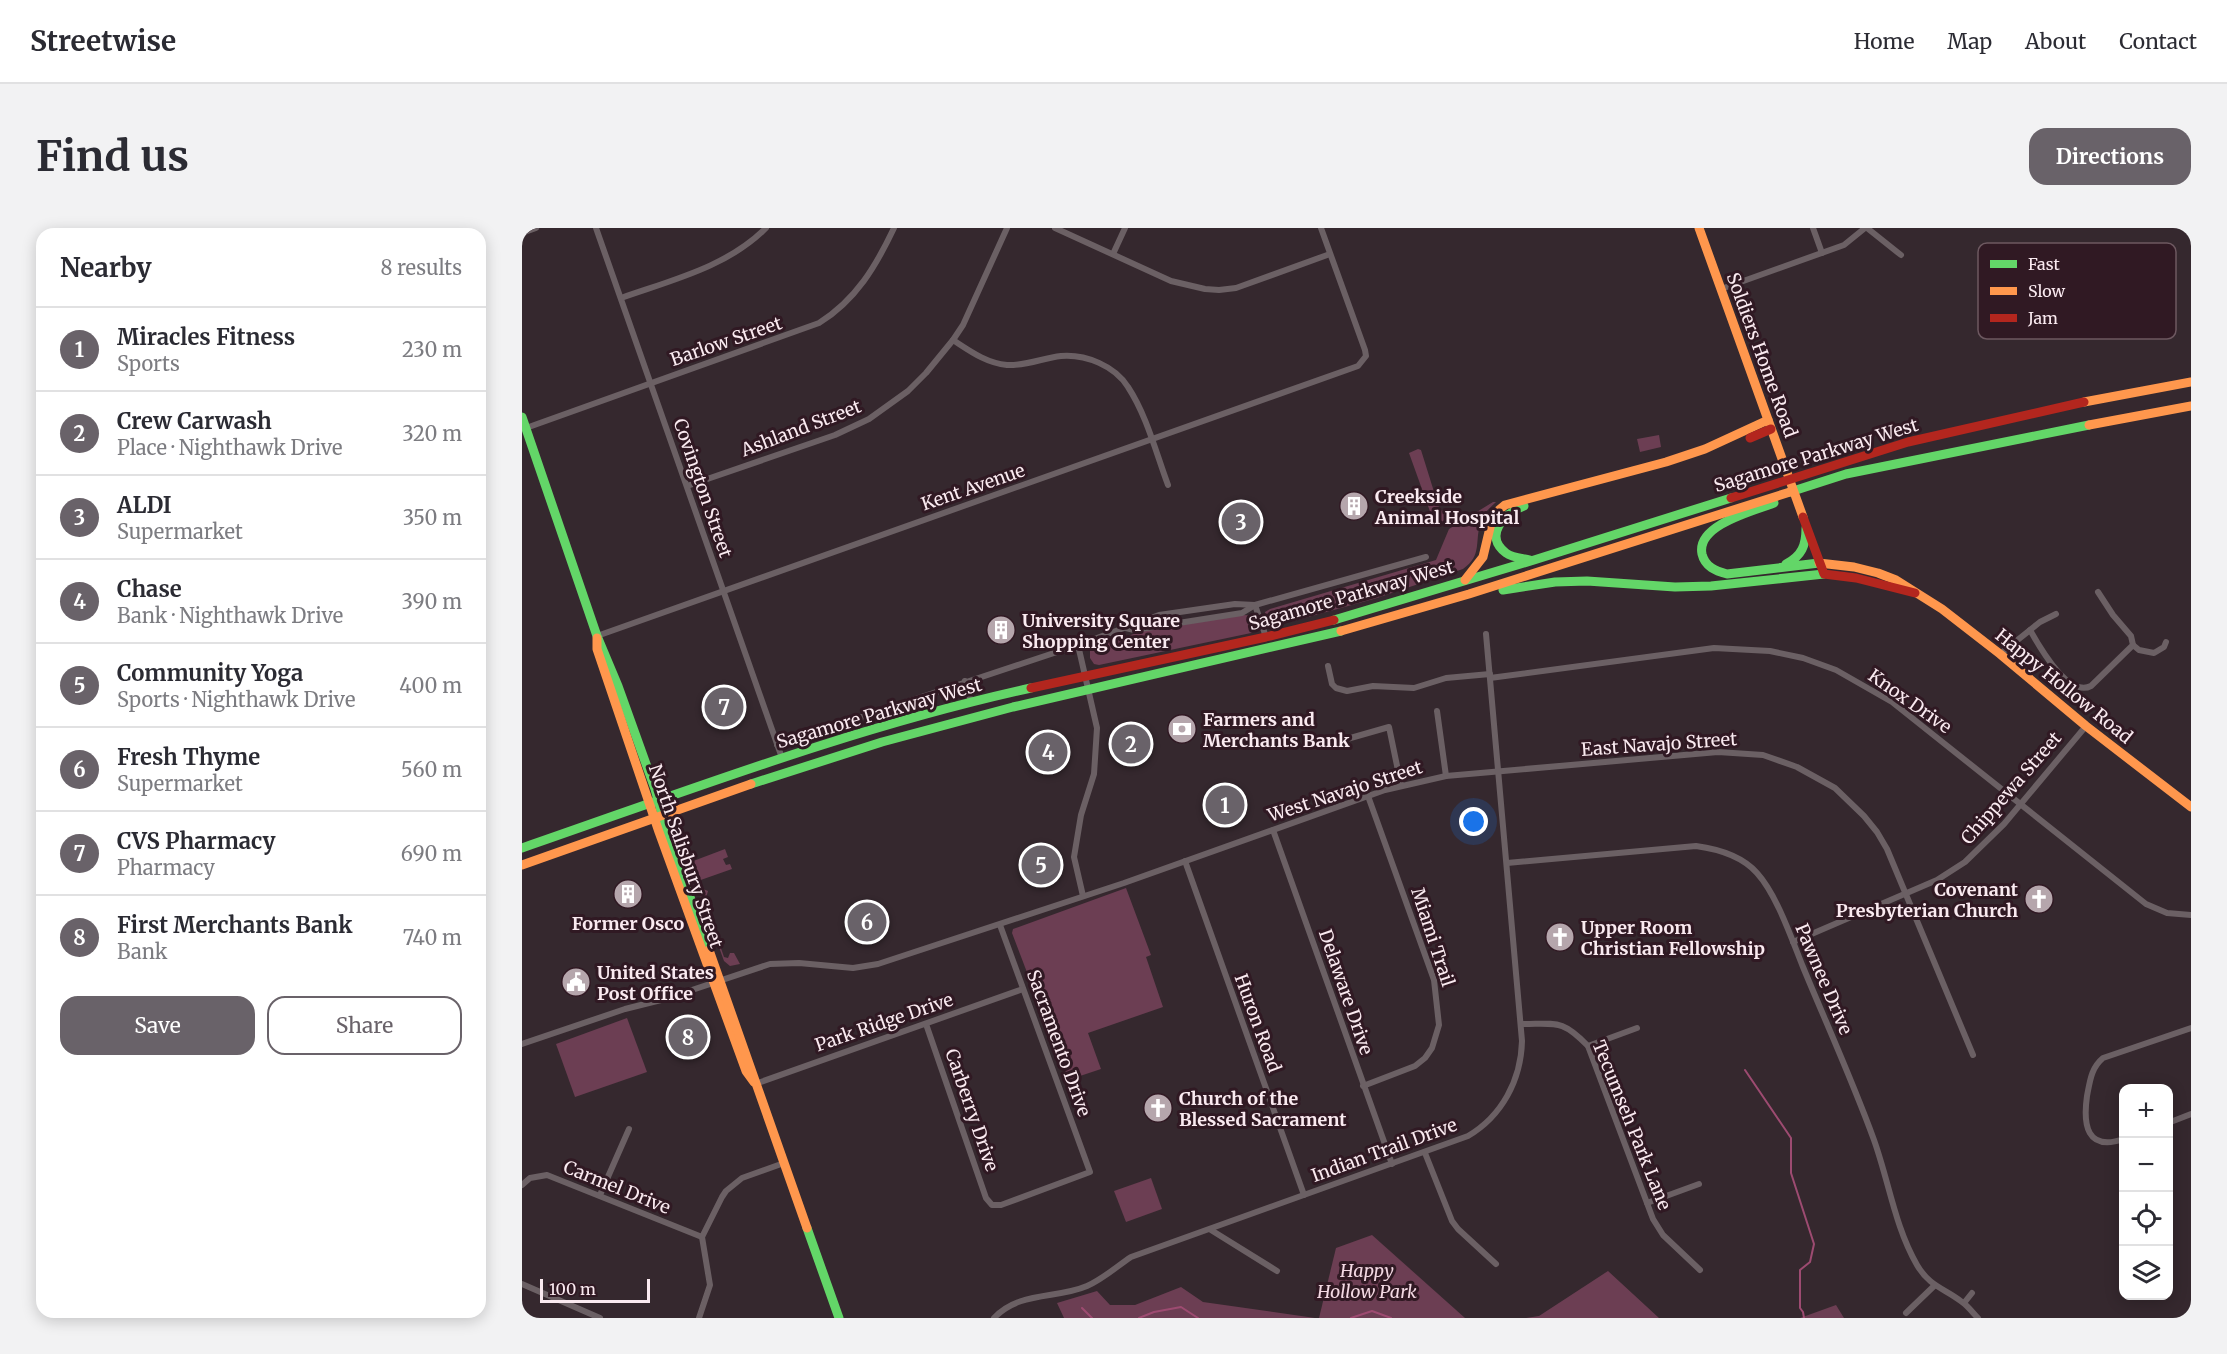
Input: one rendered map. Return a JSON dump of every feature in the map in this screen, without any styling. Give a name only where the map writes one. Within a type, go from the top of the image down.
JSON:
[{"type":"main road","name":"Soldiers Home Road","points":[[1699,228],[1806,528]]},
{"type":"main road","name":"Sagamore Parkway West","points":[[522,848],[782,758],[888,725],[971,702],[1266,637],[1349,616],[1908,442],[2068,405],[2191,382]]},
{"type":"main road","name":"Sagamore Parkway West","points":[[522,865],[658,816],[882,742],[1013,707],[1356,627],[1469,594],[1846,474],[1917,458],[2191,406]]},
{"type":"main road","name":"North Salisbury Street","points":[[522,417],[597,636],[597,649],[717,981],[752,1068],[755,1084],[839,1318]]},
{"type":"main road","points":[[1534,560],[1509,556],[1498,542],[1496,530],[1506,514],[1517,508],[1686,463],[1769,425]]},
{"type":"main road","points":[[1464,581],[1479,565],[1484,555],[1488,525],[1493,515],[1505,505],[1695,453],[1769,425]]},
{"type":"main road","name":"Happy Hollow Road","points":[[1803,488],[1758,511],[1714,527],[1703,540],[1701,549],[1706,563],[1718,572],[1727,574],[1819,563],[1854,567],[1896,580],[1941,609],[2000,654],[2086,726],[2191,807]]},
{"type":"main road","points":[[1806,528],[1824,574]]},
{"type":"main road","points":[[1780,567],[1799,557],[1804,549],[1806,528]]},
{"type":"main road","name":"Happy Hollow Road","points":[[1469,594],[1587,580],[1675,587],[1824,574],[1856,578],[1915,593]]},
{"type":"street","points":[[522,233],[536,228]]},
{"type":"street","name":"Covington Street","points":[[596,228],[782,758]]},
{"type":"street","points":[[621,298],[720,262],[742,249],[766,228]]},
{"type":"street","name":"Barlow Street","points":[[526,428],[809,327],[825,319],[849,299],[869,276],[894,228]]},
{"type":"street","name":"Ashland Street","points":[[687,486],[835,435],[868,419],[908,391],[926,374],[963,325],[1007,228]]},
{"type":"street","points":[[1054,228],[1171,281],[1193,288],[1219,290],[1236,288],[1330,254],[1321,228]]},
{"type":"street","points":[[1113,254],[1125,228]]},
{"type":"street","points":[[1813,228],[1822,253]]},
{"type":"street","points":[[1721,289],[1844,245],[1866,228],[1901,255]]},
{"type":"street","name":"Kent Avenue","points":[[597,636],[1358,366],[1366,356],[1365,350],[1330,254]]},
{"type":"street","points":[[953,340],[980,357],[1006,365],[1023,365],[1060,356],[1073,356],[1113,370],[1127,385],[1140,409],[1167,485]]},
{"type":"street","points":[[1125,628],[1134,630],[1173,622],[1230,616],[1242,613],[1255,605],[1426,557]]},
{"type":"street","points":[[2098,592],[2113,615],[2131,636],[2133,645],[2139,650],[2154,653],[2164,647],[2166,642]]},
{"type":"street","points":[[777,745],[1078,645],[1159,615],[1235,604],[1255,605]]},
{"type":"street","points":[[1255,605],[1266,637]]},
{"type":"street","points":[[2000,654],[2030,630],[2056,614]]},
{"type":"street","points":[[2030,630],[2054,668],[2082,689],[2091,686],[2133,645]]},
{"type":"street","name":"Indian Trail Drive","points":[[994,1318],[1002,1309],[1038,1296],[1084,1287],[1099,1280],[1131,1257],[1468,1137],[1491,1120],[1498,1111],[1512,1086],[1521,1061],[1521,1024],[1486,634]]},
{"type":"street","points":[[1078,645],[1097,729],[1094,774],[1079,821],[1074,857],[1083,896]]},
{"type":"street","name":"Knox Drive","points":[[1328,666],[1330,678],[1336,688],[1347,691],[1373,686],[1414,688],[1446,678],[1490,676],[1714,648],[1770,651],[1803,658],[1836,670],[1892,702],[2146,904],[2167,913],[2191,915]]},
{"type":"street","points":[[965,681],[971,702]]},
{"type":"street","points":[[1437,711],[1446,776]]},
{"type":"street","name":"Chippewa Street","points":[[1793,942],[1937,880],[1965,862],[2004,824],[2086,726]]},
{"type":"street","points":[[1347,739],[1389,727],[1401,785]]},
{"type":"street","name":"East Navajo Street","points":[[1498,771],[1718,752],[1763,755],[1797,766],[1835,788],[1864,816],[1887,849],[1973,1055]]},
{"type":"street","name":"West Navajo Street","points":[[717,981],[780,962],[852,968],[878,964],[1000,925],[1401,785],[1446,776],[1498,771]]},
{"type":"street","name":"Miami Trail","points":[[1363,1086],[1415,1066],[1425,1058],[1432,1048],[1439,1025],[1434,980],[1368,796]]},
{"type":"street","name":"Delaware Drive","points":[[1273,830],[1392,1164]]},
{"type":"street","name":"Pawnee Drive","points":[[1507,863],[1696,846],[1712,848],[1743,862],[1756,872],[1766,885],[1793,942],[1873,1138],[1898,1221],[1917,1265],[1934,1286],[1964,1303],[1978,1318]]},
{"type":"street","name":"Huron Road","points":[[1185,861],[1304,1195]]},
{"type":"street","name":"Sacramento Drive","points":[[992,1204],[1001,1205],[1090,1172],[1000,925]]},
{"type":"street","points":[[522,1044],[717,981]]},
{"type":"street","name":"Park Ridge Drive","points":[[755,1084],[1023,989]]},
{"type":"street","name":"Carberry Drive","points":[[926,1024],[986,1198],[992,1204]]},
{"type":"street","name":"Tecumseh Park Lane","points":[[1521,1024],[1560,1024],[1569,1027],[1588,1046],[1653,1219],[1663,1235],[1700,1270]]},
{"type":"street","points":[[1588,1046],[1637,1028]]},
{"type":"street","points":[[2119,1140],[2103,1142],[2087,1129],[2085,1113],[2094,1068],[2103,1058],[2191,1028]]},
{"type":"street","points":[[2173,1121],[2191,1114]]},
{"type":"street","points":[[600,1195],[629,1129]]},
{"type":"street","points":[[1425,1153],[1452,1221],[1496,1264]]},
{"type":"street","points":[[699,1318],[710,1285],[702,1237],[722,1197],[742,1178],[784,1163]]},
{"type":"street","name":"Carmel Drive","points":[[522,1185],[530,1178],[547,1175],[702,1237]]},
{"type":"street","points":[[1647,1203],[1699,1184]]},
{"type":"street","points":[[1210,1230],[1277,1271]]},
{"type":"street","points":[[522,1284],[600,1318]]},
{"type":"street","points":[[1906,1313],[1934,1286]]},
{"type":"street","points":[[1964,1303],[1972,1293]]},
{"type":"green space","points":[[1659,435],[1661,447],[1640,452],[1637,439]]},
{"type":"green space","points":[[1421,450],[1440,511],[1445,509],[1449,513],[1443,523],[1438,526],[1433,527],[1427,524],[1432,517],[1409,453]]},
{"type":"green space","points":[[1496,502],[1482,518],[1476,553],[1463,569],[1377,598],[1276,626],[1271,626],[1266,621],[1265,612],[1270,609],[1436,560],[1449,529]]},
{"type":"green space","points":[[1244,615],[1252,617],[1254,621],[1255,629],[1251,633],[1099,665],[1094,664],[1090,658],[1090,651],[1094,647],[1143,631]]},
{"type":"green space","points":[[725,849],[728,857],[723,859],[726,865],[730,864],[732,869],[695,882],[688,863]]},
{"type":"green space","points":[[1126,888],[1151,955],[1146,957],[1163,1007],[1088,1033],[1101,1069],[1068,1080],[1012,933],[1013,929]]},
{"type":"green space","points":[[703,889],[708,891],[705,901],[724,957],[728,958],[730,953],[734,953],[740,964],[730,966],[724,961],[699,892]]},
{"type":"green space","points":[[627,1018],[647,1072],[575,1097],[556,1044]]},
{"type":"green space","points":[[1151,1178],[1162,1209],[1126,1222],[1114,1191]]},
{"type":"green space","name":"Happy Hollow Park","points":[[1372,1235],[1465,1318],[1319,1318],[1336,1248]]},
{"type":"green space","points":[[1608,1271],[1659,1318],[1526,1318],[1539,1316]]},
{"type":"green space","name":"Happy Hollow Park","points":[[1181,1287],[1203,1302],[1315,1318],[1064,1318],[1057,1303],[1097,1291],[1110,1305],[1135,1305]]},
{"type":"green space","points":[[1836,1305],[1844,1318],[1800,1318]]},
{"type":"waterway","points":[[1745,1070],[1791,1138],[1791,1173],[1814,1244],[1810,1262],[1800,1270],[1800,1308],[1804,1318]]},
{"type":"waterway","points":[[1139,1318],[1154,1312],[1181,1307],[1198,1318]]},
{"type":"waterway","points":[[1082,1308],[1092,1318]]},
{"type":"waterway","points":[[1351,1318],[1372,1311],[1391,1318]]},
{"type":"traffic: fast","points":[[522,417],[597,636],[618,686],[655,789],[667,833],[709,950]]},
{"type":"traffic: fast","points":[[1790,492],[1846,474],[2089,425]]},
{"type":"traffic: fast","points":[[1334,620],[1731,498]]},
{"type":"traffic: fast","points":[[1774,503],[1740,515],[1717,527],[1708,535],[1703,544],[1702,554],[1708,565],[1727,574],[1819,563]]},
{"type":"traffic: fast","points":[[1524,506],[1503,519],[1496,533],[1496,539],[1499,546],[1509,555],[1530,560]]},
{"type":"traffic: fast","points":[[1786,564],[1802,549],[1806,528]]},
{"type":"traffic: fast","points":[[1503,590],[1555,582],[1587,581],[1675,587],[1711,586],[1824,574]]},
{"type":"traffic: fast","points":[[751,784],[882,742],[1013,707],[1341,631]]},
{"type":"traffic: fast","points":[[522,848],[774,760],[966,703],[1031,688]]},
{"type":"traffic: fast","points":[[807,1228],[839,1318]]},
{"type":"traffic: slow","points":[[1699,228],[1803,517]]},
{"type":"traffic: slow","points":[[2084,402],[2191,382]]},
{"type":"traffic: slow","points":[[2089,425],[2191,406]]},
{"type":"traffic: slow","points":[[1465,580],[1483,557],[1493,515],[1505,505],[1666,462],[1705,449],[1768,420]]},
{"type":"traffic: slow","points":[[1341,631],[1469,594],[1790,492]]},
{"type":"traffic: slow","points":[[1819,563],[1854,567],[1878,573],[1896,580],[1942,609],[2086,726],[2191,807]]},
{"type":"traffic: slow","points":[[597,638],[597,649],[659,832],[746,1071],[754,1082]]},
{"type":"traffic: slow","points":[[522,865],[751,784]]},
{"type":"traffic: slow","points":[[709,950],[807,1228]]},
{"type":"traffic: jam","points":[[1731,498],[1908,442],[2084,402]]},
{"type":"traffic: jam","points":[[1750,438],[1771,429]]},
{"type":"traffic: jam","points":[[1803,517],[1824,574],[1856,578],[1915,593]]},
{"type":"traffic: jam","points":[[1031,688],[1334,620]]},
{"type":"place","name":"Creekside Animal Hospital","points":[[1354,506]]},
{"type":"place","name":"ALDI","points":[[1241,522]]},
{"type":"place","name":"University Square Shopping Center","points":[[1001,630]]},
{"type":"place","name":"CVS Pharmacy","points":[[724,707]]},
{"type":"place","name":"Farmers and Merchants Bank","points":[[1182,729]]},
{"type":"place","name":"Crew Carwash","points":[[1131,744]]},
{"type":"place","name":"Chase","points":[[1048,752]]},
{"type":"place","name":"Miracles Fitness","points":[[1225,805]]},
{"type":"place","name":"Community Yoga","points":[[1041,865]]},
{"type":"place","name":"Former Osco","points":[[628,894]]},
{"type":"place","name":"Covenant Presbyterian Church","points":[[2039,899]]},
{"type":"place","name":"Fresh Thyme","points":[[867,922]]},
{"type":"place","name":"Upper Room Christian Fellowship","points":[[1560,937]]},
{"type":"place","name":"United States Post Office","points":[[576,982]]},
{"type":"place","name":"First Merchants Bank","points":[[688,1037]]},
{"type":"place","name":"Church of the Blessed Sacrament","points":[[1158,1108]]}]
